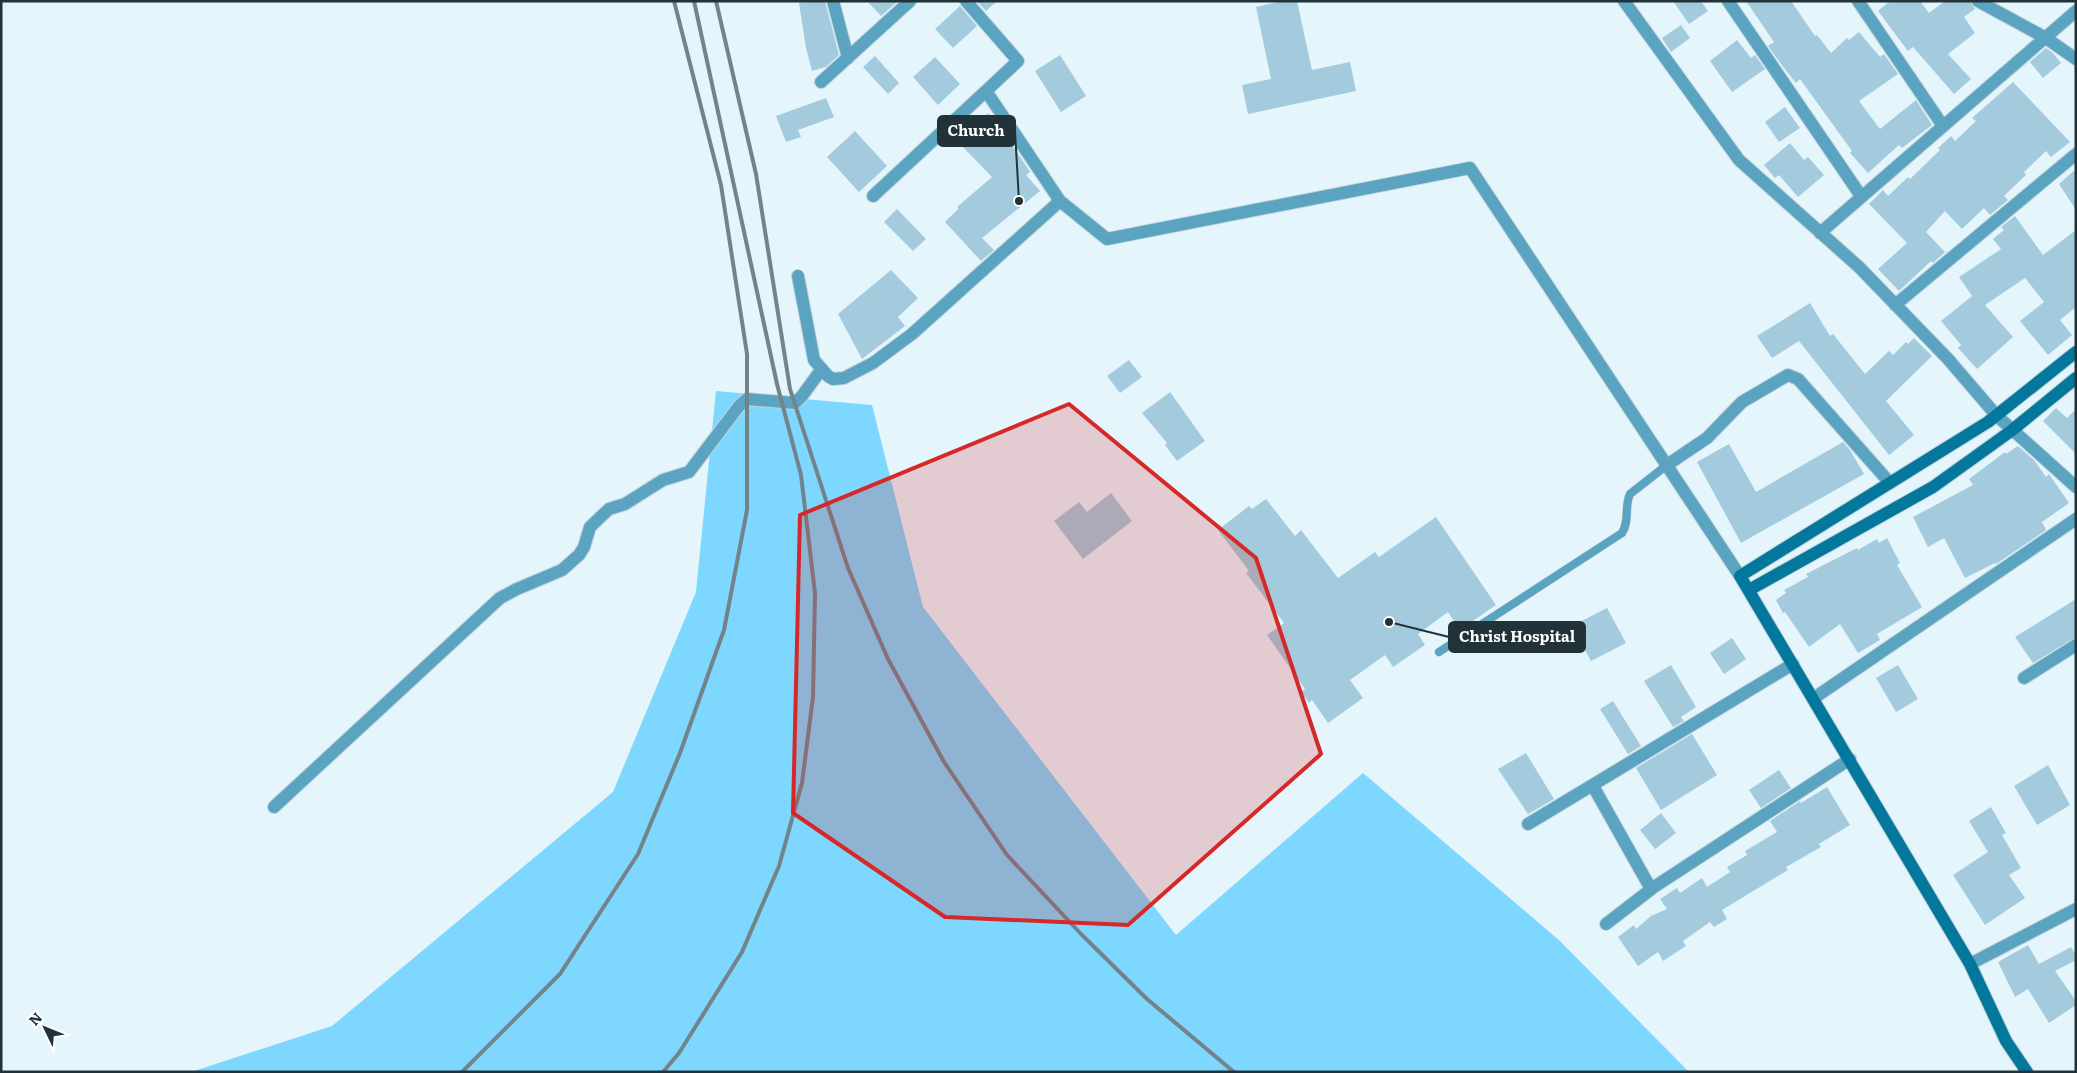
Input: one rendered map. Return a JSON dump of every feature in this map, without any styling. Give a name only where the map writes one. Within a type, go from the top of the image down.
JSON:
[{"type":"street","points":[[832,1],[848,58]]},
{"type":"street","points":[[821,82],[910,1]]},
{"type":"street","points":[[873,196],[1018,61],[966,1]]},
{"type":"street","points":[[1624,1],[1739,160],[1859,267],[1948,359],[1996,415],[2076,488]]},
{"type":"street","points":[[1728,1],[1861,196]]},
{"type":"street","points":[[1858,1],[1943,126]]},
{"type":"street","points":[[1978,1],[2046,38],[2076,59]]},
{"type":"street","points":[[1820,233],[2076,11]]},
{"type":"street","points":[[986,91],[1060,201],[1107,239],[1470,168],[1749,590],[1970,964],[2006,1041],[2027,1072]]},
{"type":"street","points":[[1895,305],[2076,154]]},
{"type":"street","points":[[798,276],[814,360],[821,370],[833,379],[844,378],[873,363],[912,334],[1060,201]]},
{"type":"street","points":[[1740,576],[1988,422],[2076,352]]},
{"type":"street","points":[[274,807],[500,598],[562,570],[579,555],[584,547],[590,527],[609,509],[626,504],[663,480],[689,472],[742,402],[747,399],[794,403],[802,396],[821,370]]},
{"type":"street","points":[[1667,465],[1707,438],[1742,402],[1788,375],[1798,379],[1890,483]]},
{"type":"street","points":[[1749,590],[1933,487],[2011,430],[2076,378]]},
{"type":"street","points":[[1814,698],[2076,519]]},
{"type":"street","points":[[2024,678],[2076,645]]},
{"type":"street","points":[[1528,824],[1793,664]]},
{"type":"street","points":[[1606,924],[1651,889],[1850,759]]},
{"type":"street","points":[[1593,786],[1651,889]]},
{"type":"street","points":[[1970,964],[2076,909]]},
{"type":"lane","points":[[1438,652],[1618,537],[1626,528],[1628,498],[1630,494],[1667,465]]},
{"type":"highlighted area","points":[[1069,404],[1256,558],[1321,754],[1128,925],[945,917],[793,813],[800,515]]},
{"type":"shaded area","points":[[716,391],[872,405],[923,607],[1176,935],[1363,773],[1560,941],[1689,1072],[191,1072],[332,1026],[613,792],[696,592]]},
{"type":"building","points":[[825,1],[839,55],[826,67],[812,71],[806,48],[799,3]]},
{"type":"building","points":[[867,1],[898,1],[881,16]]},
{"type":"building","points":[[977,1],[997,1],[986,11]]},
{"type":"building","points":[[1282,1],[1297,1],[1312,70],[1350,62],[1356,91],[1248,114],[1242,85],[1271,79],[1256,7]]},
{"type":"building","points":[[1673,1],[1701,1],[1708,11],[1689,24]]},
{"type":"building","points":[[1746,1],[1791,1],[1815,36],[1817,35],[1831,53],[1847,38],[1849,40],[1859,32],[1880,57],[1884,54],[1898,74],[1859,101],[1880,129],[1916,100],[1932,125],[1902,148],[1899,145],[1868,173],[1850,153],[1852,151],[1800,79],[1796,83],[1768,46],[1774,42]]},
{"type":"building","points":[[1890,1],[1920,1],[1929,13],[1945,1],[1970,1],[1975,9],[1964,17],[1975,33],[1948,54],[1971,79],[1954,94],[1913,47],[1908,51],[1878,11]]},
{"type":"building","points":[[960,6],[977,26],[953,48],[935,29]]},
{"type":"building","points":[[1681,25],[1690,38],[1671,52],[1662,38]]},
{"type":"building","points":[[1737,40],[1751,58],[1755,55],[1765,69],[1732,92],[1710,61]]},
{"type":"building","points":[[2046,48],[2061,63],[2043,78],[2030,62]]},
{"type":"building","points":[[1060,55],[1086,96],[1061,112],[1035,71]]},
{"type":"building","points":[[875,56],[899,83],[888,94],[863,67]]},
{"type":"building","points":[[935,57],[960,84],[938,105],[913,77]]},
{"type":"building","points":[[2013,82],[2070,142],[2051,157],[2046,151],[2024,172],[2026,175],[2004,196],[2008,200],[1990,215],[1984,208],[1962,229],[1945,211],[1926,232],[1945,252],[1933,263],[1931,261],[1899,291],[1878,269],[1907,243],[1869,204],[1883,190],[1888,196],[1908,177],[1910,179],[1940,150],[1938,148],[1951,136],[1955,141],[1976,121],[1972,118]]},
{"type":"building","points":[[826,98],[834,117],[798,130],[801,137],[786,142],[776,116]]},
{"type":"building","points":[[1785,107],[1800,128],[1779,142],[1765,122]]},
{"type":"building","points":[[988,113],[999,125],[1030,172],[1026,175],[1040,191],[982,238],[994,250],[981,261],[945,222],[959,208],[957,207],[992,177],[958,142]]},
{"type":"building","points":[[855,131],[887,166],[859,192],[827,157]]},
{"type":"building","points":[[1790,143],[1804,160],[1808,157],[1824,175],[1798,197],[1779,175],[1775,178],[1764,165]]},
{"type":"building","points":[[2076,169],[2076,210],[2059,184]]},
{"type":"building","points":[[897,209],[926,239],[913,251],[884,222]]},
{"type":"building","points":[[2015,216],[2043,255],[2076,230],[2076,307],[2060,320],[2072,335],[2048,355],[2020,321],[2044,302],[2025,278],[1985,305],[2013,337],[1977,369],[1958,348],[1961,345],[1941,321],[1972,296],[1959,277],[2001,249],[1993,239],[2004,230],[2001,227]]},
{"type":"building","points":[[891,270],[918,298],[898,317],[905,326],[862,359],[838,314]]},
{"type":"building","points":[[1810,303],[1830,336],[1833,334],[1865,374],[1889,351],[1893,355],[1906,342],[1908,344],[1914,338],[1932,356],[1886,401],[1914,435],[1889,455],[1799,341],[1772,358],[1757,336]]},
{"type":"building","points":[[1129,360],[1142,377],[1120,393],[1107,376]]},
{"type":"building","points":[[1170,392],[1205,441],[1177,461],[1165,445],[1167,443],[1142,413]]},
{"type":"building","points":[[2056,408],[2067,418],[2076,409],[2076,454],[2043,421]]},
{"type":"building","points":[[1843,442],[1864,474],[1741,543],[1697,462],[1729,444],[1756,492]]},
{"type":"building","points":[[2018,446],[2034,460],[2046,477],[2049,474],[2069,503],[2042,522],[2046,530],[1996,564],[1965,578],[1944,538],[1928,547],[1913,517],[1973,485],[1969,479],[2005,452],[2006,454]]},
{"type":"building","points":[[1111,493],[1132,521],[1083,559],[1054,521],[1079,502],[1087,512]]},
{"type":"building","points":[[1266,499],[1295,536],[1301,530],[1338,578],[1375,552],[1379,557],[1436,517],[1496,605],[1460,630],[1448,612],[1418,634],[1425,645],[1393,667],[1385,655],[1350,680],[1363,698],[1328,723],[1312,700],[1309,703],[1301,692],[1305,689],[1267,635],[1284,623],[1246,573],[1249,571],[1218,530],[1249,506],[1252,509]]},
{"type":"building","points":[[1887,538],[1900,563],[1897,565],[1922,607],[1877,634],[1880,640],[1858,653],[1840,624],[1809,647],[1785,612],[1783,613],[1776,600],[1786,593],[1784,590],[1808,577],[1806,574],[1877,539],[1879,543]]},
{"type":"building","points":[[2076,599],[2076,637],[2033,663],[2015,637]]},
{"type":"building","points":[[1607,608],[1626,643],[1591,661],[1572,626]]},
{"type":"building","points":[[1732,638],[1746,659],[1724,674],[1710,653]]},
{"type":"building","points":[[1671,665],[1696,707],[1681,717],[1684,721],[1673,727],[1644,681]]},
{"type":"building","points":[[1898,665],[1918,699],[1896,712],[1876,678]]},
{"type":"building","points":[[1613,701],[1641,746],[1628,754],[1600,709]]},
{"type":"building","points":[[1692,734],[1717,775],[1661,810],[1636,768]]},
{"type":"building","points":[[1526,753],[1554,799],[1528,814],[1498,769]]},
{"type":"building","points":[[2048,765],[2070,805],[2037,825],[2014,786]]},
{"type":"building","points":[[1779,770],[1791,788],[1761,808],[1749,790]]},
{"type":"building","points":[[1827,787],[1850,825],[1819,844],[1821,847],[1786,867],[1788,870],[1722,910],[1727,919],[1714,927],[1710,922],[1683,941],[1686,946],[1663,961],[1658,952],[1638,966],[1618,937],[1634,925],[1636,929],[1651,916],[1667,909],[1660,899],[1677,888],[1680,893],[1702,878],[1707,887],[1730,872],[1727,867],[1747,855],[1745,851],[1777,832],[1770,821],[1800,801],[1801,803]]},
{"type":"building","points":[[1991,807],[2006,833],[2002,835],[2021,868],[2009,875],[2025,898],[1985,925],[1953,875],[1988,852],[1969,821]]},
{"type":"building","points":[[1661,813],[1676,833],[1655,849],[1640,830]]},
{"type":"building","points":[[2028,945],[2039,964],[2071,947],[2076,956],[2076,960],[2055,971],[2076,1001],[2076,1005],[2049,1023],[2028,989],[2015,997],[1998,962]]},
{"type":"railway","points":[[462,1072],[560,974],[638,854],[680,753],[724,630],[747,510],[747,354],[721,185],[674,1]]},
{"type":"railway","points":[[663,1072],[679,1053],[742,952],[779,866],[802,783],[813,697],[815,593],[801,475],[777,384],[694,1]]},
{"type":"railway","points":[[716,1],[756,174],[790,389],[848,568],[888,659],[944,762],[1007,855],[1081,934],[1147,999],[1234,1072]]},
{"type":"place","name":"Church","points":[[1019,201]]},
{"type":"place","name":"Christ Hospital","points":[[1389,622]]}]
